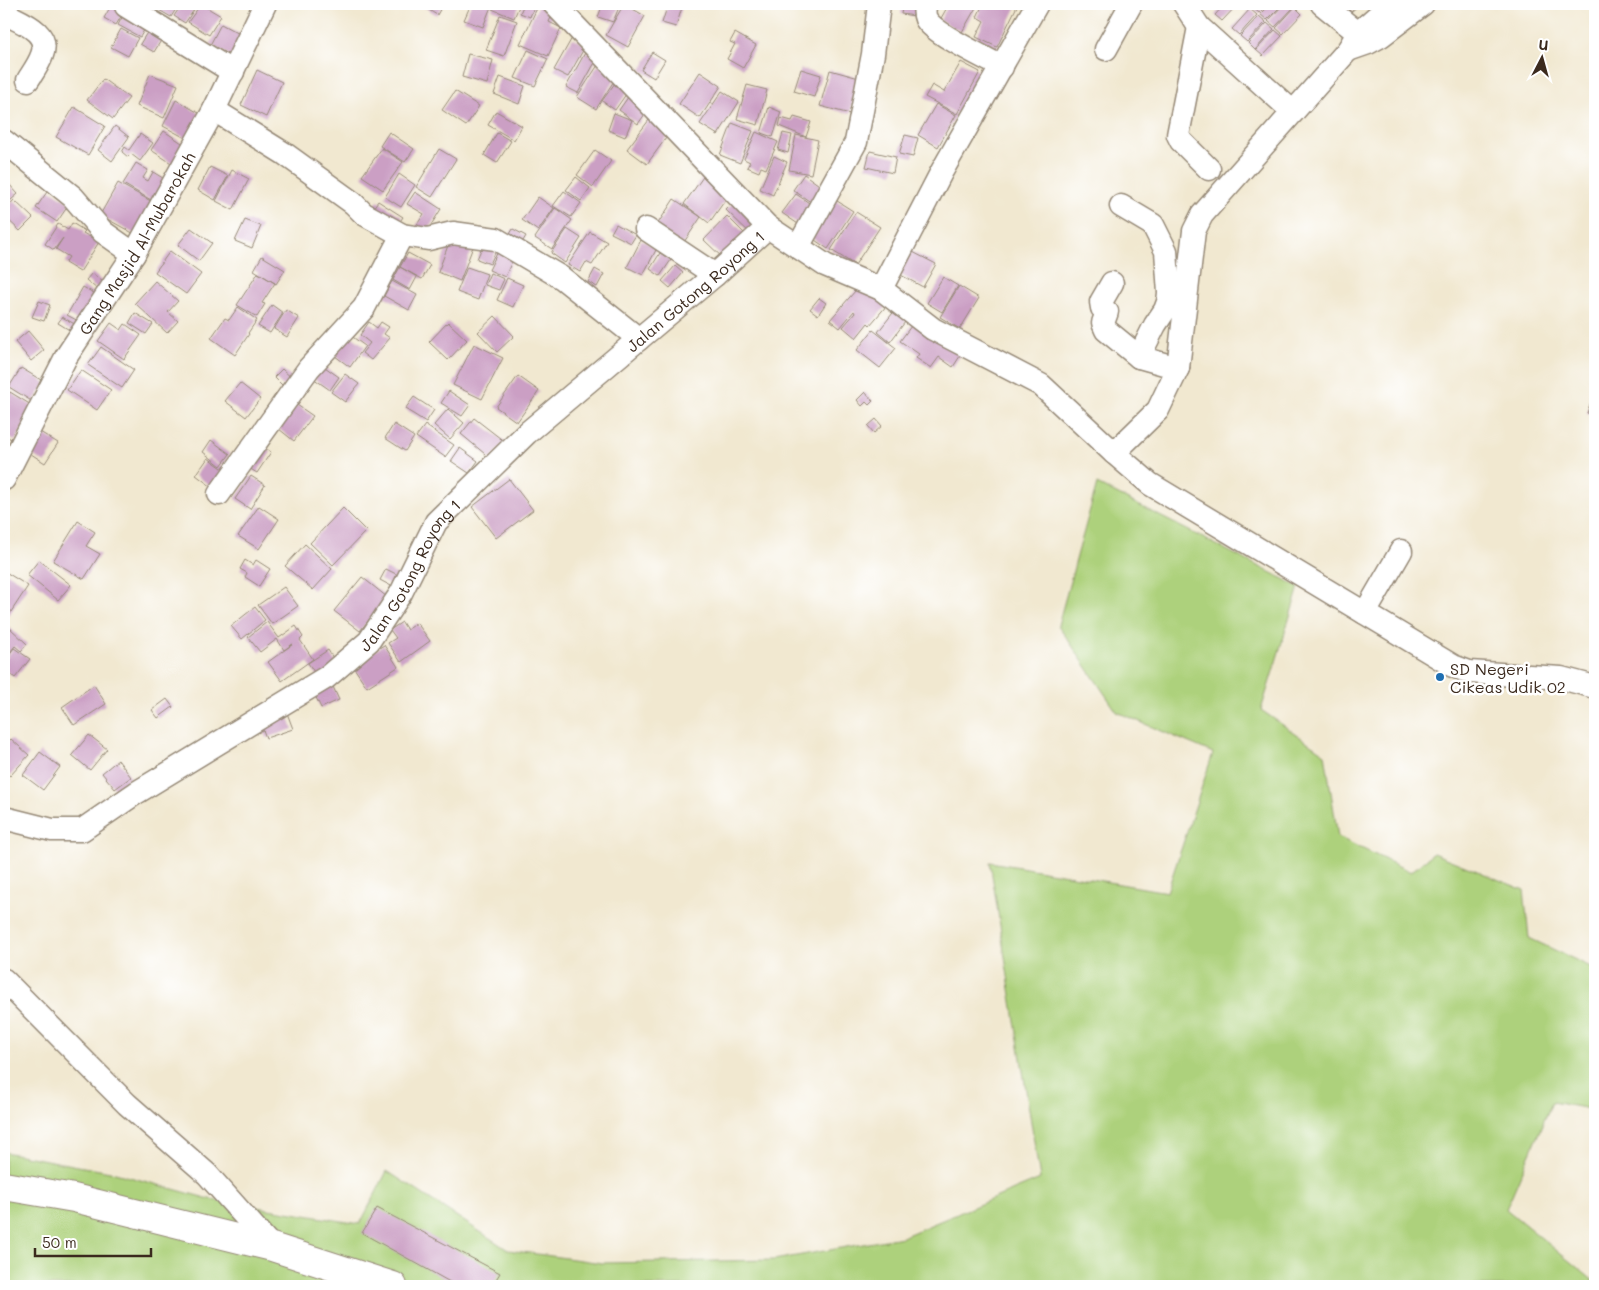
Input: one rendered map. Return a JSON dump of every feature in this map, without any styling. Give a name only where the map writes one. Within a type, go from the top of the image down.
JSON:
[{"type":"main road","points":[[4,1186],[74,1198],[269,1255],[377,1283]]},
{"type":"main road","points":[[4,1205],[66,1214],[269,1255],[338,1286]]},
{"type":"street","name":"Gang Masjid Al-Mubarokah","points":[[4,479],[66,357],[134,254],[214,110],[265,4]]},
{"type":"street","points":[[554,4],[768,227],[825,264],[881,289],[933,329],[1041,385],[1150,484],[1453,666],[1469,672],[1562,678],[1595,686]]},
{"type":"street","points":[[798,247],[856,142],[873,54],[879,4]]},
{"type":"street","points":[[926,4],[925,14],[930,24],[1002,67]]},
{"type":"street","points":[[881,289],[942,171],[1037,4]]},
{"type":"street","points":[[1106,49],[1131,4]]},
{"type":"street","points":[[1184,4],[1199,27],[1293,112]]},
{"type":"street","points":[[1322,4],[1353,41],[1368,43],[1382,36],[1423,4]]},
{"type":"street","points":[[1114,453],[1158,410],[1178,368],[1194,231],[1202,215],[1353,41],[1391,4]]},
{"type":"street","points":[[126,6],[233,72]]},
{"type":"street","points":[[4,12],[39,33],[43,40],[42,56],[28,80]]},
{"type":"street","points":[[1199,27],[1178,135],[1181,141],[1209,169]]},
{"type":"street","points":[[214,110],[285,154],[353,203],[364,214],[402,235],[428,239],[453,233],[496,240],[562,278],[639,339]]},
{"type":"street","points":[[4,141],[73,197],[104,232],[134,254]]},
{"type":"street","points":[[1120,206],[1153,225],[1166,251],[1168,302],[1139,357]]},
{"type":"street","name":"Jalan Gotong Royong 1","points":[[4,818],[52,830],[82,830],[136,792],[327,677],[369,641],[401,593],[436,522],[527,433],[716,276],[768,227]]},
{"type":"street","points":[[646,229],[716,276]]},
{"type":"street","points":[[219,494],[309,368],[364,308],[402,235]]},
{"type":"street","points":[[1112,283],[1102,302],[1102,308],[1107,312],[1103,323],[1106,330],[1139,357],[1178,368]]},
{"type":"street","points":[[1365,613],[1401,550]]},
{"type":"street","points":[[4,980],[127,1104],[206,1174],[269,1255]]},
{"type":"green space","points":[[1097,484],[1299,587],[1261,710],[1325,754],[1338,837],[1411,872],[1433,853],[1524,890],[1529,938],[1595,969],[1595,1110],[1552,1102],[1506,1209],[1595,1282],[1595,1286],[4,1286],[4,1152],[115,1173],[213,1200],[360,1224],[387,1171],[508,1250],[602,1263],[774,1260],[902,1237],[1040,1179],[990,862],[1167,892],[1213,753],[1117,712],[1058,625]]},
{"type":"building","points":[[112,4],[119,4],[126,8],[116,25],[104,18]]},
{"type":"building","points":[[163,4],[179,4],[171,17],[159,10]]},
{"type":"building","points":[[182,4],[198,4],[185,23],[174,16]]},
{"type":"building","points":[[201,4],[221,16],[209,35],[188,22]]},
{"type":"building","points":[[419,4],[443,4],[437,15]]},
{"type":"building","points":[[471,4],[492,4],[483,27],[464,20]]},
{"type":"building","points":[[494,4],[520,4],[514,18],[492,9]]},
{"type":"building","points":[[524,4],[535,4],[530,17],[520,13]]},
{"type":"building","points":[[539,4],[554,10],[549,22],[561,28],[548,56],[520,44]]},
{"type":"building","points":[[603,4],[619,7],[613,22],[598,17]]},
{"type":"building","points":[[624,4],[645,16],[628,47],[606,35]]},
{"type":"building","points":[[668,4],[683,4],[676,27],[662,23]]},
{"type":"building","points":[[903,4],[924,4],[922,17],[901,14]]},
{"type":"building","points":[[949,4],[978,4],[962,32],[940,20]]},
{"type":"building","points":[[983,4],[1018,4],[997,47],[976,37],[984,21],[977,17]]},
{"type":"building","points":[[1225,4],[1238,4],[1222,21],[1215,15]]},
{"type":"building","points":[[1255,4],[1268,4],[1259,13],[1252,7]]},
{"type":"building","points":[[1270,4],[1283,4],[1267,20],[1260,14]]},
{"type":"building","points":[[1284,4],[1290,4],[1294,7],[1275,27],[1268,21]]},
{"type":"building","points":[[1344,4],[1360,4],[1351,12]]},
{"type":"building","points":[[1295,7],[1302,14],[1283,34],[1276,28]]},
{"type":"building","points":[[1250,9],[1257,15],[1239,35],[1232,29]]},
{"type":"building","points":[[126,10],[149,22],[140,37],[118,25]]},
{"type":"building","points":[[500,15],[517,21],[504,56],[486,50]]},
{"type":"building","points":[[1259,16],[1266,22],[1247,42],[1240,36]]},
{"type":"building","points":[[1267,23],[1274,29],[1255,50],[1248,43]]},
{"type":"building","points":[[221,24],[247,38],[235,58],[210,45]]},
{"type":"building","points":[[151,26],[165,34],[154,52],[140,44]]},
{"type":"building","points":[[121,29],[138,38],[128,56],[111,47]]},
{"type":"building","points":[[1275,30],[1282,36],[1263,56],[1256,50]]},
{"type":"building","points":[[735,33],[756,45],[743,68],[727,59],[735,44],[730,42]]},
{"type":"building","points":[[572,38],[586,45],[568,77],[554,70]]},
{"type":"building","points":[[528,50],[548,59],[535,86],[515,78]]},
{"type":"building","points":[[586,51],[598,57],[578,93],[566,87]]},
{"type":"building","points":[[652,52],[665,60],[654,78],[641,70]]},
{"type":"building","points":[[468,54],[493,60],[487,84],[462,77]]},
{"type":"building","points":[[961,62],[980,72],[957,114],[925,97],[932,85],[944,92]]},
{"type":"building","points":[[598,65],[617,76],[596,109],[577,97]]},
{"type":"building","points":[[801,69],[821,75],[814,97],[794,91]]},
{"type":"building","points":[[257,70],[282,82],[266,117],[241,105]]},
{"type":"building","points":[[830,70],[859,78],[850,114],[820,106]]},
{"type":"building","points":[[700,72],[721,86],[700,118],[679,104]]},
{"type":"building","points":[[150,74],[178,85],[164,118],[137,106]]},
{"type":"building","points":[[500,77],[525,86],[519,104],[494,94]]},
{"type":"building","points":[[103,79],[129,98],[113,119],[87,100]]},
{"type":"building","points":[[618,79],[631,87],[615,110],[602,101]]},
{"type":"building","points":[[747,85],[767,90],[758,125],[737,119]]},
{"type":"building","points":[[455,91],[479,106],[466,126],[442,110]]},
{"type":"building","points":[[722,91],[739,102],[718,135],[700,124]]},
{"type":"building","points":[[631,93],[650,107],[638,124],[619,110]]},
{"type":"building","points":[[176,100],[206,117],[193,142],[163,126]]},
{"type":"building","points":[[936,104],[956,115],[938,147],[918,135]]},
{"type":"building","points":[[74,107],[105,126],[88,155],[56,137]]},
{"type":"building","points":[[769,107],[781,112],[773,137],[761,133]]},
{"type":"building","points":[[496,111],[522,126],[514,140],[488,125]]},
{"type":"building","points":[[614,113],[632,120],[625,137],[608,130]]},
{"type":"building","points":[[794,117],[811,122],[806,137],[779,126],[781,118],[792,121]]},
{"type":"building","points":[[649,120],[669,134],[647,164],[627,149]]},
{"type":"building","points":[[732,123],[753,131],[740,163],[720,155]]},
{"type":"building","points":[[115,126],[129,137],[112,161],[98,150]]},
{"type":"building","points":[[164,131],[191,149],[179,168],[151,150]]},
{"type":"building","points":[[389,132],[414,149],[405,162],[380,146]]},
{"type":"building","points":[[756,132],[778,142],[766,169],[761,167],[759,172],[747,167],[750,162],[744,159]]},
{"type":"building","points":[[497,133],[511,141],[497,163],[484,155]]},
{"type":"building","points":[[783,133],[792,135],[788,153],[778,150]]},
{"type":"building","points":[[140,134],[153,143],[140,161],[131,154],[128,157],[122,152],[125,147],[129,150]]},
{"type":"building","points":[[796,135],[818,140],[811,174],[789,170]]},
{"type":"building","points":[[905,135],[918,138],[913,157],[899,154]]},
{"type":"building","points":[[382,148],[403,162],[383,190],[362,176]]},
{"type":"building","points":[[439,149],[456,159],[432,197],[416,187]]},
{"type":"building","points":[[595,150],[611,161],[593,187],[577,175]]},
{"type":"building","points":[[870,151],[896,157],[893,173],[866,167]]},
{"type":"building","points":[[774,156],[787,162],[773,195],[760,189]]},
{"type":"building","points":[[136,163],[148,170],[143,178],[148,181],[153,172],[171,183],[158,204],[123,184]]},
{"type":"building","points":[[210,167],[228,176],[215,200],[198,190]]},
{"type":"building","points":[[232,170],[249,179],[233,210],[216,201]]},
{"type":"building","points":[[399,174],[415,185],[401,207],[385,197]]},
{"type":"building","points":[[705,174],[731,192],[709,223],[684,204]]},
{"type":"building","points":[[804,174],[826,190],[815,205],[793,190]]},
{"type":"building","points":[[576,177],[590,188],[581,201],[566,190]]},
{"type":"building","points":[[8,183],[18,194],[4,206],[4,187]]},
{"type":"building","points":[[118,183],[158,205],[140,237],[100,215]]},
{"type":"building","points":[[49,189],[70,203],[57,222],[36,208]]},
{"type":"building","points":[[564,191],[581,203],[571,217],[553,206]]},
{"type":"building","points":[[415,192],[441,209],[426,233],[416,226],[424,214],[407,204]]},
{"type":"building","points":[[796,194],[815,207],[801,226],[782,213]]},
{"type":"building","points":[[538,197],[554,208],[538,231],[522,220]]},
{"type":"building","points":[[674,199],[701,217],[682,245],[655,228]]},
{"type":"building","points":[[834,199],[853,211],[828,249],[809,236]]},
{"type":"building","points":[[14,200],[33,218],[20,231],[4,216],[4,211]]},
{"type":"building","points":[[736,200],[765,227],[755,238],[726,210]]},
{"type":"building","points":[[378,201],[403,217],[396,227],[371,211]]},
{"type":"building","points":[[555,208],[572,220],[552,249],[535,238]]},
{"type":"building","points":[[856,212],[880,227],[855,265],[831,250]]},
{"type":"building","points":[[727,216],[747,236],[725,260],[704,240]]},
{"type":"building","points":[[245,220],[261,226],[252,248],[235,241]]},
{"type":"building","points":[[72,223],[85,231],[83,233],[99,242],[80,272],[65,263],[69,257],[56,249],[63,238],[54,250],[45,244],[58,224],[68,230]]},
{"type":"building","points":[[616,224],[636,235],[631,243],[611,233]]},
{"type":"building","points":[[191,228],[212,243],[199,261],[178,245]]},
{"type":"building","points":[[513,229],[526,236],[520,246],[507,239]]},
{"type":"building","points":[[567,229],[581,238],[565,263],[551,253]]},
{"type":"building","points":[[590,232],[607,242],[592,265],[586,262],[580,272],[568,265]]},
{"type":"building","points":[[452,235],[474,244],[460,281],[438,272]]},
{"type":"building","points":[[485,240],[498,246],[490,264],[477,259]]},
{"type":"building","points":[[641,240],[657,248],[643,275],[627,267]]},
{"type":"building","points":[[501,245],[516,252],[505,277],[489,270]]},
{"type":"building","points":[[909,250],[936,264],[923,287],[897,273]]},
{"type":"building","points":[[170,251],[201,274],[186,294],[155,272]]},
{"type":"building","points":[[408,253],[430,265],[422,279],[400,267]]},
{"type":"building","points":[[660,253],[671,260],[660,276],[650,269]]},
{"type":"building","points":[[262,256],[285,270],[276,284],[254,270]]},
{"type":"building","points":[[675,266],[683,273],[670,288],[662,281]]},
{"type":"building","points":[[400,267],[417,277],[410,290],[393,280]]},
{"type":"building","points":[[467,267],[487,274],[478,300],[457,292]]},
{"type":"building","points":[[595,269],[604,274],[597,287],[588,282]]},
{"type":"building","points":[[92,273],[109,287],[103,294],[86,280]]},
{"type":"building","points":[[258,273],[275,283],[262,303],[265,304],[257,317],[237,305]]},
{"type":"building","points":[[490,273],[504,279],[499,290],[485,285]]},
{"type":"building","points":[[943,277],[958,286],[942,312],[927,303]]},
{"type":"building","points":[[507,278],[523,285],[513,307],[497,300]]},
{"type":"building","points":[[155,281],[178,301],[168,312],[178,321],[167,333],[135,303]]},
{"type":"building","points":[[392,281],[417,295],[409,310],[384,296]]},
{"type":"building","points":[[862,283],[888,304],[870,325],[868,323],[856,338],[843,327],[855,313],[854,311],[840,328],[830,320]]},
{"type":"building","points":[[959,286],[979,298],[960,329],[940,317]]},
{"type":"building","points":[[83,287],[101,297],[84,324],[67,315]]},
{"type":"building","points":[[819,298],[826,303],[818,315],[810,309]]},
{"type":"building","points":[[39,301],[50,305],[44,321],[32,317]]},
{"type":"building","points":[[272,305],[283,313],[270,333],[258,326]]},
{"type":"building","points":[[238,307],[257,320],[235,355],[211,338],[225,318],[229,320]]},
{"type":"building","points":[[896,309],[908,318],[890,342],[878,332]]},
{"type":"building","points":[[286,310],[299,318],[287,337],[274,329]]},
{"type":"building","points":[[135,313],[153,324],[146,334],[129,323]]},
{"type":"building","points":[[495,316],[514,336],[497,352],[478,332]]},
{"type":"building","points":[[62,317],[80,327],[76,334],[58,323]]},
{"type":"building","points":[[369,322],[377,328],[381,322],[389,327],[384,334],[390,338],[371,360],[362,353],[370,343],[360,335]]},
{"type":"building","points":[[448,322],[467,340],[448,360],[429,342]]},
{"type":"building","points":[[914,322],[962,353],[953,367],[939,357],[931,368],[916,358],[919,354],[900,341]]},
{"type":"building","points":[[111,323],[121,330],[125,324],[141,335],[124,359],[98,341]]},
{"type":"building","points":[[873,330],[896,348],[880,368],[857,350]]},
{"type":"building","points":[[28,331],[44,350],[31,361],[15,342]]},
{"type":"building","points":[[350,335],[365,346],[350,367],[335,356]]},
{"type":"building","points":[[474,344],[503,358],[482,399],[453,385]]},
{"type":"building","points":[[101,347],[134,370],[122,388],[88,365]]},
{"type":"building","points":[[322,365],[339,377],[330,390],[313,378]]},
{"type":"building","points":[[21,368],[46,383],[33,402],[9,387]]},
{"type":"building","points":[[282,369],[295,381],[287,390],[274,377]]},
{"type":"building","points":[[81,370],[111,390],[97,410],[67,390]]},
{"type":"building","points":[[345,374],[359,384],[345,402],[331,392]]},
{"type":"building","points":[[518,376],[539,391],[517,422],[496,407]]},
{"type":"building","points":[[240,383],[260,399],[246,417],[225,401]]},
{"type":"building","points":[[1595,390],[1595,415],[1587,413]]},
{"type":"building","points":[[449,391],[470,405],[462,416],[441,403]]},
{"type":"building","points":[[10,392],[36,408],[15,441],[4,435],[4,403]]},
{"type":"building","points":[[865,392],[873,401],[869,405],[866,402],[862,406],[857,400]]},
{"type":"building","points":[[414,397],[434,410],[426,422],[405,409]]},
{"type":"building","points":[[297,405],[313,416],[294,441],[279,429]]},
{"type":"building","points":[[448,409],[464,423],[450,439],[434,425]]},
{"type":"building","points":[[474,418],[505,442],[491,459],[461,434]]},
{"type":"building","points":[[876,419],[882,426],[874,433],[868,426]]},
{"type":"building","points":[[394,424],[414,437],[405,451],[385,438]]},
{"type":"building","points":[[425,425],[454,445],[445,457],[416,437]]},
{"type":"building","points":[[40,432],[58,443],[45,463],[28,452]]},
{"type":"building","points":[[211,440],[230,454],[221,466],[203,452]]},
{"type":"building","points":[[258,443],[271,452],[257,473],[244,465]]},
{"type":"building","points":[[460,448],[478,461],[469,473],[451,461]]},
{"type":"building","points":[[208,458],[229,473],[216,490],[196,475]]},
{"type":"building","points":[[251,476],[265,485],[250,509],[235,499]]},
{"type":"building","points":[[509,479],[533,510],[496,538],[472,507]]},
{"type":"building","points":[[259,506],[279,519],[259,549],[238,536]]},
{"type":"building","points":[[343,508],[366,531],[333,565],[310,543]]},
{"type":"building","points":[[78,521],[95,532],[86,546],[100,554],[84,579],[53,561]]},
{"type":"building","points":[[305,544],[332,569],[313,590],[285,566]]},
{"type":"building","points":[[39,560],[71,585],[58,600],[27,575]]},
{"type":"building","points":[[245,560],[253,565],[256,560],[270,569],[259,586],[245,577],[247,573],[240,569]]},
{"type":"building","points":[[386,569],[400,576],[393,587],[380,580]]},
{"type":"building","points":[[4,571],[28,586],[9,615],[4,612]]},
{"type":"building","points":[[362,577],[387,597],[360,631],[334,611]]},
{"type":"building","points":[[284,587],[298,606],[272,624],[258,605]]},
{"type":"building","points":[[255,607],[265,620],[242,639],[231,626]]},
{"type":"building","points":[[267,622],[279,638],[296,626],[303,637],[300,640],[313,659],[282,681],[268,662],[293,644],[284,650],[277,639],[260,652],[248,637]]},
{"type":"building","points":[[402,622],[407,630],[417,623],[430,641],[401,662],[388,643],[396,638],[390,630]]},
{"type":"building","points":[[8,626],[27,644],[21,651],[15,646],[4,659],[4,631]]},
{"type":"building","points":[[384,645],[398,667],[367,687],[352,665]]},
{"type":"building","points":[[14,648],[30,659],[15,678],[4,669],[4,661]]},
{"type":"building","points":[[328,650],[338,666],[318,678],[308,663]]},
{"type":"building","points":[[330,680],[339,700],[321,708],[312,689]]},
{"type":"building","points":[[94,685],[106,704],[74,725],[62,707]]},
{"type":"building","points":[[167,699],[173,707],[158,718],[152,710]]},
{"type":"building","points":[[287,713],[293,729],[266,738],[260,722]]},
{"type":"building","points":[[89,735],[107,749],[90,770],[72,755]]},
{"type":"building","points":[[11,739],[29,755],[10,776],[4,771],[4,746]]},
{"type":"building","points":[[40,752],[60,767],[43,790],[23,775]]},
{"type":"building","points":[[118,760],[131,777],[115,789],[102,773]]},
{"type":"building","points":[[377,1208],[500,1273],[492,1286],[457,1286],[362,1233]]},
{"type":"place","name":"SD Negeri Cikeas Udik 02","points":[[1440,677]]}]
